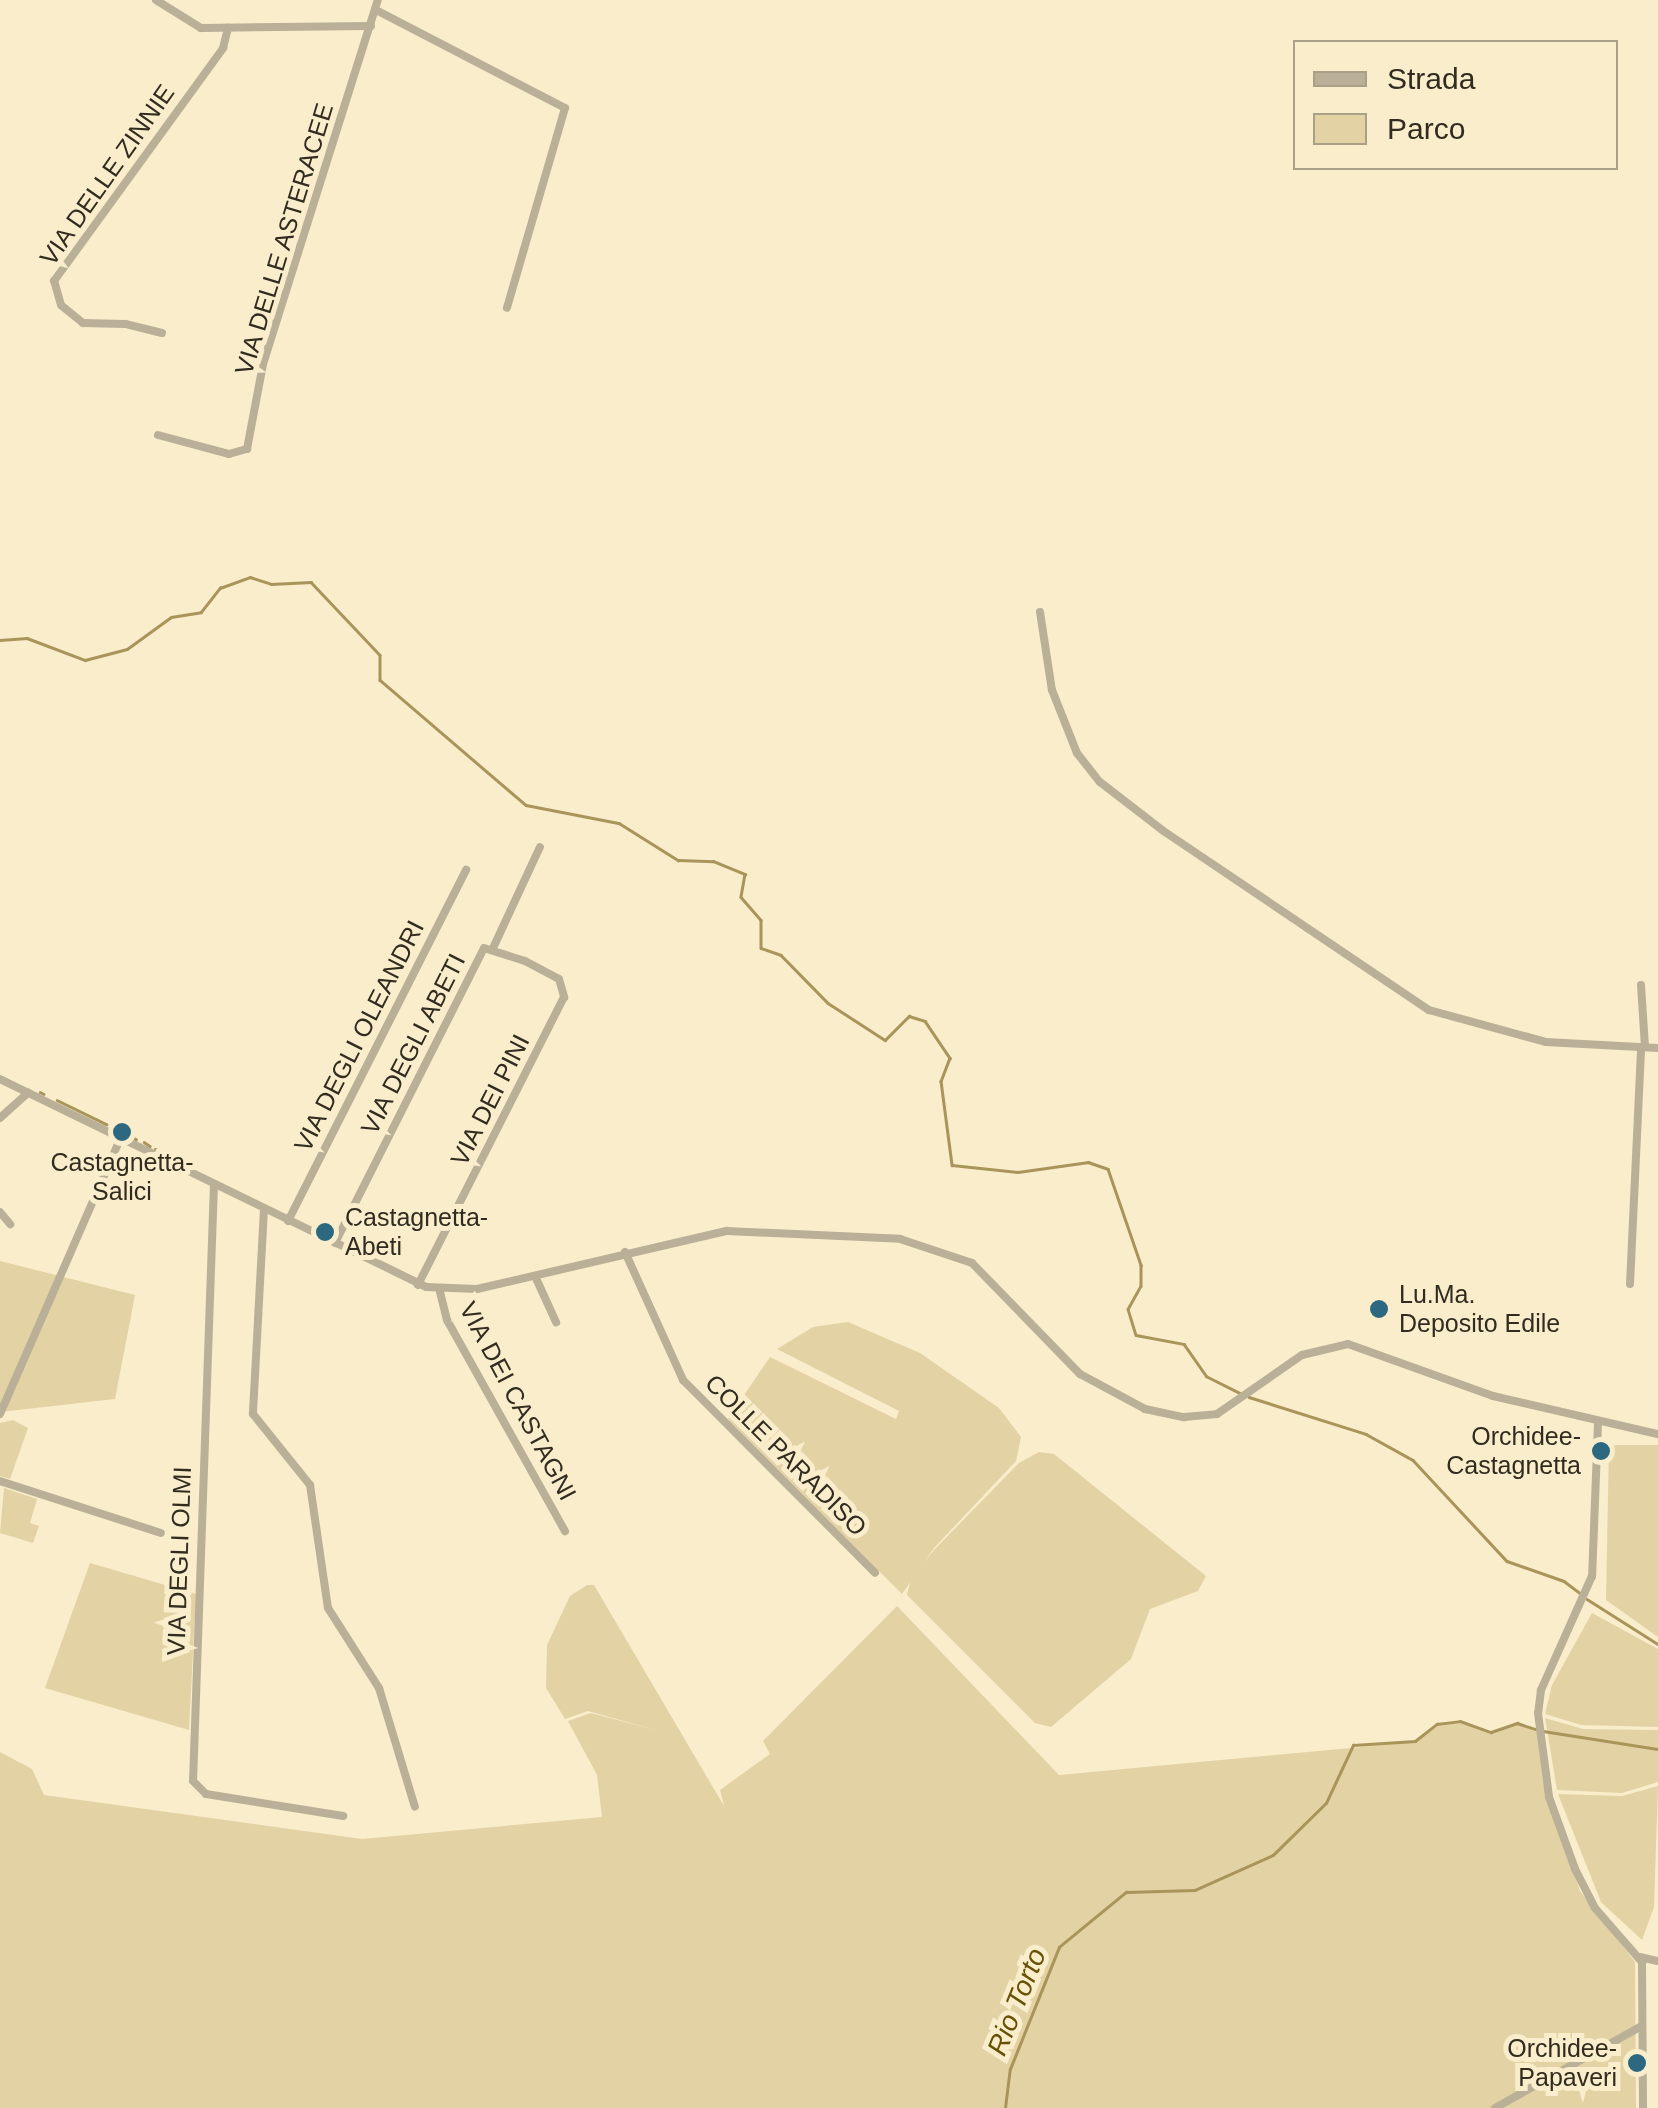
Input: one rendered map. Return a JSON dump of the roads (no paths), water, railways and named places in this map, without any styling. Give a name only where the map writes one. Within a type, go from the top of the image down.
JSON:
[{"type":"street","points":[[156,0],[193,26],[228,28],[340,21],[371,26]]},
{"type":"street","name":"VIA DELLE ASTERACEE","points":[[158,434],[229,454],[248,449],[263,364],[377,5],[566,108],[507,308]]},
{"type":"street","name":"VIA DELLE ZINNIE","points":[[162,333],[84,324],[60,305],[55,278],[226,45],[228,28]]},
{"type":"street","points":[[1040,612],[1053,695],[1074,749],[1097,779],[1162,830],[1429,1010],[1541,1041],[1658,1048]]},
{"type":"street","points":[[494,946],[540,848]]},
{"type":"street","name":"VIA DEGLI OLEANDRI","points":[[288,1221],[466,870]]},
{"type":"street","name":"VIA DEGLI ABETI","points":[[335,1243],[483,950],[494,946],[565,987]]},
{"type":"street","points":[[1630,1284],[1643,1047],[1642,985]]},
{"type":"street","name":"VIA DEI PINI","points":[[418,1284],[565,987]]},
{"type":"street","points":[[0,1079],[418,1284],[478,1289],[684,1237],[756,1230],[934,1246],[980,1268],[1068,1363],[1107,1394],[1184,1417],[1242,1402],[1314,1350],[1357,1344],[1484,1393],[1598,1423],[1658,1434]]},
{"type":"street","points":[[0,1118],[28,1092]]},
{"type":"street","points":[[0,1414],[121,1137]]},
{"type":"street","name":"VIA DEGLI OLMI","points":[[214,1184],[193,1781],[206,1794],[343,1816]]},
{"type":"street","points":[[264,1209],[253,1414],[310,1485],[328,1608],[380,1688],[414,1806]]},
{"type":"street","points":[[0,1212],[10,1224]]},
{"type":"street","name":"COLLE PARADISO","points":[[625,1252],[684,1380],[875,1573]]},
{"type":"street","points":[[535,1276],[556,1322]]},
{"type":"street","name":"VIA DEI CASTAGNI","points":[[439,1288],[450,1326],[565,1531]]},
{"type":"street","points":[[1598,1423],[1591,1582],[1584,1604],[1540,1690],[1540,1740],[1551,1802],[1582,1884],[1640,1957],[1643,2108]]},
{"type":"street","points":[[0,1481],[161,1533]]},
{"type":"street","points":[[1640,1957],[1658,1961]]},
{"type":"street","points":[[1495,2108],[1642,2026]]},
{"type":"waterway","points":[[0,640],[27,638],[85,660],[127,649],[171,617],[201,612],[220,588],[250,577],[271,584],[311,582],[380,655],[380,680],[526,805],[619,823],[678,860],[713,861],[745,874],[741,897],[761,920],[761,948],[781,955],[828,1003],[885,1040],[909,1016],[925,1021],[950,1058],[941,1081],[952,1165],[1018,1172],[1088,1162],[1108,1169],[1141,1265],[1141,1286],[1128,1309],[1136,1335],[1184,1344],[1206,1376],[1242,1394]]},
{"type":"waterway","points":[[40,1092],[44,1094]]},
{"type":"waterway","points":[[57,1100],[106,1124]]},
{"type":"waterway","points":[[113,1127],[136,1139]]},
{"type":"waterway","points":[[144,1142],[150,1146]]},
{"type":"waterway","points":[[1249,1397],[1366,1434],[1413,1460],[1507,1561],[1564,1581],[1581,1594]]},
{"type":"waterway","points":[[1587,1599],[1658,1644]]},
{"type":"waterway","name":"Rio Torto","points":[[1005,2108],[1010,2069],[1059,1947],[1126,1892],[1195,1890],[1273,1855],[1326,1803],[1353,1745],[1415,1741],[1437,1724],[1460,1721],[1491,1732],[1517,1723],[1536,1729]]},
{"type":"waterway","name":"Rio Torto","points":[[1543,1731],[1658,1749]]},
{"type":"place","name":"Castagnetta- Salici","points":[[122,1132]]},
{"type":"place","name":"Castagnetta- Abeti","points":[[325,1232]]},
{"type":"place","name":"Lu.Ma. Deposito Edile","points":[[1379,1309]]},
{"type":"place","name":"Orchidee- Castagnetta","points":[[1601,1451]]},
{"type":"place","name":"Orchidee- Papaveri","points":[[1637,2063]]}]
